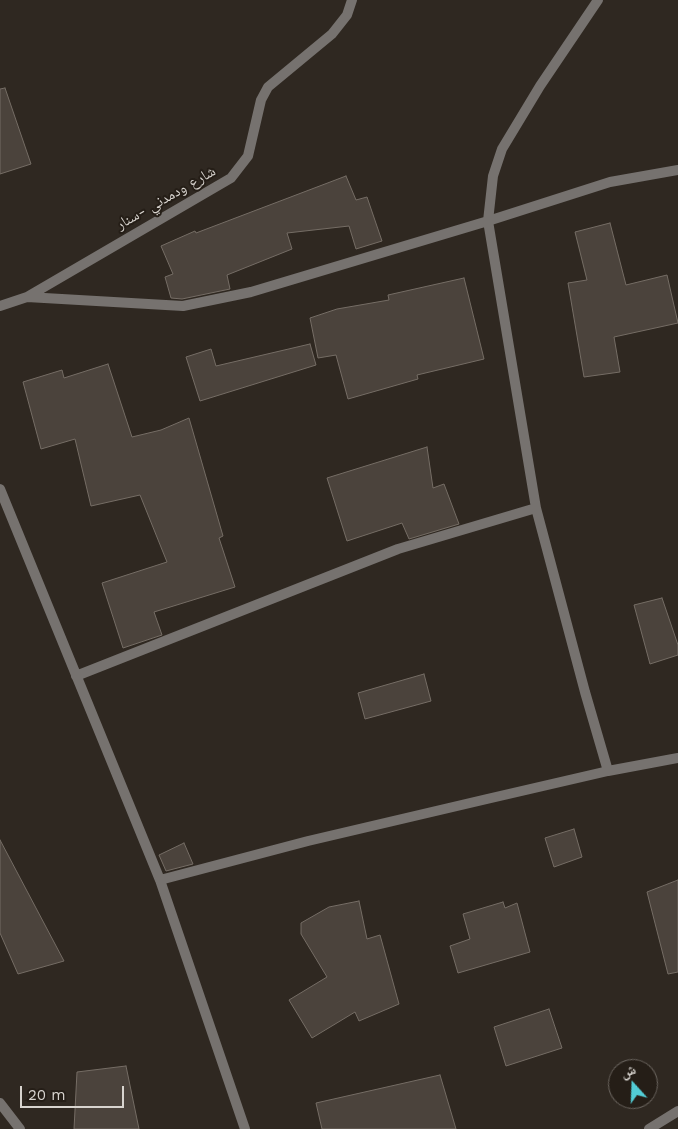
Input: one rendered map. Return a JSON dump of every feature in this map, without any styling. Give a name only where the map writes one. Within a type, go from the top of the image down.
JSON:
[{"type":"street","name":"شارع ودمدني -سنار","points":[[27,297],[231,178],[248,156],[261,100],[268,87],[332,34],[348,15],[352,0]]},
{"type":"street","points":[[598,0],[540,86],[502,149],[493,176],[488,220],[536,508],[584,692],[608,771]]},
{"type":"street","points":[[0,306],[27,297],[183,306],[251,292],[610,182],[678,170]]},
{"type":"street","points":[[0,489],[160,880],[245,1129]]},
{"type":"street","points":[[76,676],[398,549],[536,508]]},
{"type":"street","points":[[160,880],[308,841],[608,771],[678,758]]},
{"type":"street","points":[[0,1103],[20,1129]]},
{"type":"street","points":[[649,1129],[678,1110]]},
{"type":"building","points":[[5,88],[31,164],[0,174],[0,89]]},
{"type":"building","points":[[346,176],[356,200],[367,197],[382,241],[356,249],[349,226],[287,233],[292,249],[227,275],[230,289],[182,299],[171,298],[165,277],[173,274],[161,246],[195,231],[196,233]]},
{"type":"building","points":[[610,223],[626,285],[667,275],[678,323],[614,337],[620,372],[584,377],[568,283],[587,280],[575,232]]},
{"type":"building","points":[[464,278],[484,359],[417,375],[418,379],[348,399],[336,355],[318,358],[310,318],[337,309],[389,300],[388,295]]},
{"type":"building","points":[[310,344],[316,365],[200,401],[186,357],[211,349],[216,366]]},
{"type":"building","points":[[108,364],[132,437],[161,430],[189,418],[223,536],[219,538],[235,587],[154,612],[162,635],[123,648],[102,583],[167,562],[140,495],[91,506],[75,439],[41,449],[23,382],[62,370],[64,378]]},
{"type":"building","points":[[427,447],[433,488],[444,484],[459,524],[409,539],[402,523],[347,541],[327,478]]},
{"type":"building","points":[[662,598],[678,645],[678,655],[650,664],[634,605]]},
{"type":"building","points":[[424,674],[431,701],[365,719],[358,693]]},
{"type":"building","points":[[574,829],[582,857],[554,867],[545,838]]},
{"type":"building","points":[[0,840],[64,961],[18,974],[0,933]]},
{"type":"building","points":[[184,843],[193,864],[166,871],[159,855]]},
{"type":"building","points":[[678,880],[678,972],[668,974],[647,892]]},
{"type":"building","points":[[359,901],[367,939],[380,935],[399,1004],[359,1021],[355,1012],[312,1038],[289,1000],[327,977],[301,934],[301,923],[329,907]]},
{"type":"building","points":[[503,902],[505,908],[517,903],[530,952],[458,973],[450,946],[470,939],[463,914]]},
{"type":"building","points":[[549,1009],[562,1048],[506,1066],[494,1027]]},
{"type":"building","points":[[126,1066],[139,1129],[74,1129],[77,1072]]},
{"type":"building","points":[[440,1075],[456,1129],[322,1129],[316,1103]]}]
